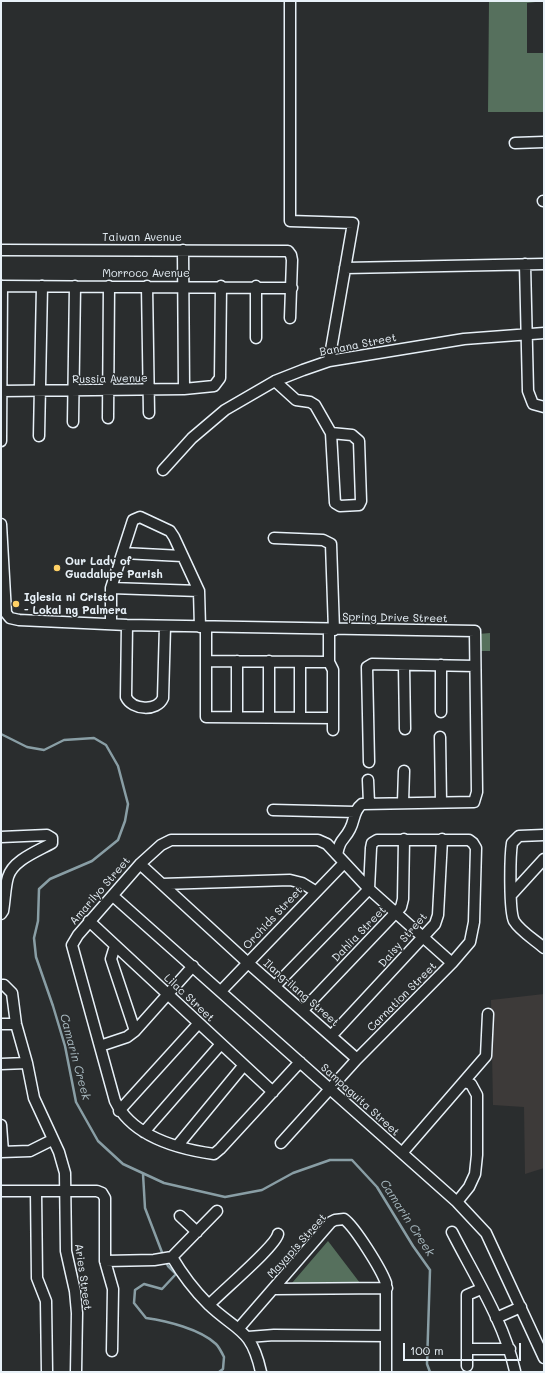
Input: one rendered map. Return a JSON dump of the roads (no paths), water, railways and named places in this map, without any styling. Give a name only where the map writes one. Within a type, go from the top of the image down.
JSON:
[{"type":"street","points":[[290,1],[290,220],[353,223],[329,361]]},
{"type":"street","points":[[515,143],[544,142]]},
{"type":"street","name":"Taiwan Avenue","points":[[1,250],[288,251],[291,254],[292,288]]},
{"type":"street","points":[[183,250],[184,389]]},
{"type":"street","points":[[525,264],[528,391],[533,404],[544,407]]},
{"type":"street","points":[[345,268],[544,264]]},
{"type":"street","points":[[1,441],[2,286]]},
{"type":"street","name":"Morroco Avenue","points":[[2,286],[256,286],[292,288]]},
{"type":"street","points":[[39,436],[42,286]]},
{"type":"street","points":[[73,422],[75,286]]},
{"type":"street","points":[[108,418],[109,286]]},
{"type":"street","points":[[147,286],[148,413]]},
{"type":"street","name":"Russia Avenue","points":[[1,391],[73,392],[209,388],[218,382],[220,378],[221,286]]},
{"type":"street","points":[[256,286],[256,338]]},
{"type":"street","points":[[290,318],[292,288]]},
{"type":"street","name":"Banana Street","points":[[163,470],[192,438],[225,410],[275,381],[329,361],[464,339],[526,333],[544,333]]},
{"type":"street","points":[[275,381],[296,400],[310,402],[315,406],[330,434],[335,503],[340,506],[359,506],[361,501],[359,441],[352,435],[330,434]]},
{"type":"street","points":[[110,624],[111,588],[133,520],[140,517],[170,531],[178,544],[182,556],[199,591],[206,661],[206,717],[333,718]]},
{"type":"street","name":"Spring Drive Street","points":[[1,528],[6,613],[10,618],[38,621],[127,625],[332,630],[475,631],[476,798],[474,802],[369,803]]},
{"type":"street","points":[[274,538],[323,540],[331,544],[332,630],[329,662],[333,670],[333,730]]},
{"type":"street","points":[[123,553],[182,556]]},
{"type":"street","points":[[111,588],[199,591]]},
{"type":"street","points":[[127,625],[126,697],[134,707],[156,707],[161,704],[163,698],[165,626]]},
{"type":"street","points":[[206,661],[329,662]]},
{"type":"street","points":[[237,661],[237,717]]},
{"type":"street","points":[[269,661],[269,717]]},
{"type":"street","points":[[300,662],[300,718]]},
{"type":"street","points":[[369,762],[367,667],[372,664],[475,666]]},
{"type":"street","points":[[404,665],[405,729]]},
{"type":"street","points":[[442,665],[442,712]]},
{"type":"street","points":[[440,737],[442,802]]},
{"type":"street","points":[[403,802],[404,771]]},
{"type":"street","points":[[273,810],[355,812],[362,804],[369,803],[368,780]]},
{"type":"street","name":"Orchids Street","points":[[221,991],[315,891],[341,859],[340,843],[350,829],[355,812]]},
{"type":"street","points":[[1,837],[47,835],[52,838],[52,843],[14,865],[6,872],[8,877],[3,911],[1,914]]},
{"type":"street","points":[[544,835],[519,836],[512,843],[511,895],[512,913],[515,923],[544,948]]},
{"type":"street","points":[[275,986],[368,889],[372,843],[377,840],[404,838],[442,839]]},
{"type":"street","name":"Dahlia Street","points":[[303,1010],[396,914],[401,907],[403,899],[404,838]]},
{"type":"street","name":"Carnation Street","points":[[281,1143],[357,1059],[452,963],[470,942],[473,934],[476,848],[469,840],[442,839]]},
{"type":"street","name":"Daisy Street","points":[[332,1036],[435,924],[438,915],[442,839]]},
{"type":"street","name":"Amarilyo Street","points":[[300,1062],[214,1154],[178,1145],[144,1132],[125,1118],[119,1111],[115,1102],[72,950],[73,941],[140,864],[161,844],[171,840],[310,840],[327,844],[368,889],[452,963]]},
{"type":"street","points":[[511,895],[544,859]]},
{"type":"street","name":"Ilang-ilang Street","points":[[140,864],[248,963],[357,1059]]},
{"type":"street","points":[[162,884],[290,880],[302,882],[315,891]]},
{"type":"street","name":"Sampaguita Street","points":[[113,896],[457,1202],[486,1233],[544,1358]]},
{"type":"street","name":"Lilac Street","points":[[89,922],[273,1092]]},
{"type":"street","points":[[116,946],[111,960],[136,1031]]},
{"type":"street","points":[[100,1046],[127,1037],[136,1031],[193,966]]},
{"type":"street","name":"Aries Street","points":[[3,985],[12,993],[16,1024],[27,1063],[34,1098],[63,1162],[66,1191],[66,1250],[75,1291],[77,1313],[76,1372]]},
{"type":"street","points":[[402,1153],[486,1056],[488,1014]]},
{"type":"street","points":[[1,1024],[16,1024]]},
{"type":"street","points":[[119,1111],[198,1024]]},
{"type":"street","points":[[144,1132],[221,1044]]},
{"type":"street","points":[[1,1064],[27,1063]]},
{"type":"street","points":[[178,1145],[244,1065]]},
{"type":"street","points":[[457,1202],[469,1187],[475,1174],[477,1155],[477,1095],[471,1084],[464,1082]]},
{"type":"street","points":[[1,1125],[2,1152],[30,1151],[52,1140]]},
{"type":"street","points":[[1,1191],[97,1191],[102,1193],[105,1198],[105,1261],[113,1289],[112,1351]]},
{"type":"street","points":[[36,1191],[37,1278],[46,1301],[47,1372]]},
{"type":"street","points":[[105,1261],[154,1260],[172,1257],[217,1211]]},
{"type":"street","points":[[180,1216],[197,1232]]},
{"type":"street","name":"Mayapis Street","points":[[240,1328],[331,1222],[340,1219],[348,1222],[352,1227],[380,1270],[387,1288],[386,1372]]},
{"type":"street","points":[[452,1232],[496,1318],[510,1349],[515,1371]]},
{"type":"street","points":[[209,1304],[268,1250],[277,1239],[278,1234]]},
{"type":"street","points":[[172,1257],[186,1280],[209,1304],[240,1328],[248,1337],[255,1349],[261,1372]]},
{"type":"street","points":[[274,1289],[387,1288]]},
{"type":"street","points":[[468,1366],[468,1295],[481,1289]]},
{"type":"street","points":[[496,1318],[521,1307]]},
{"type":"street","points":[[248,1337],[274,1335],[386,1336]]},
{"type":"street","points":[[467,1349],[510,1349]]},
{"type":"waterway","name":"Camarin Creek","points":[[1,734],[27,747],[44,750],[64,740],[94,738],[106,745],[118,766],[128,804],[125,821],[118,840],[92,861],[50,879],[39,889],[38,921],[34,938],[36,957],[65,1046],[76,1102],[98,1141],[123,1164],[164,1183],[225,1197],[262,1190],[293,1173],[330,1160],[352,1160],[377,1187],[413,1246],[430,1270],[427,1364],[430,1372]]},
{"type":"waterway","points":[[143,1174],[145,1208],[163,1255]]},
{"type":"waterway","points":[[165,1260],[168,1266],[176,1274],[162,1289],[144,1284],[135,1290],[134,1303],[146,1318],[183,1326],[201,1334],[216,1344],[224,1357],[223,1369],[219,1372]]},
{"type":"place","name":"Our Lady of Guadalupe Parish","points":[[57,568]]},
{"type":"place","name":"Iglesia ni Cristo - Lokal ng Palmera","points":[[16,604]]}]
